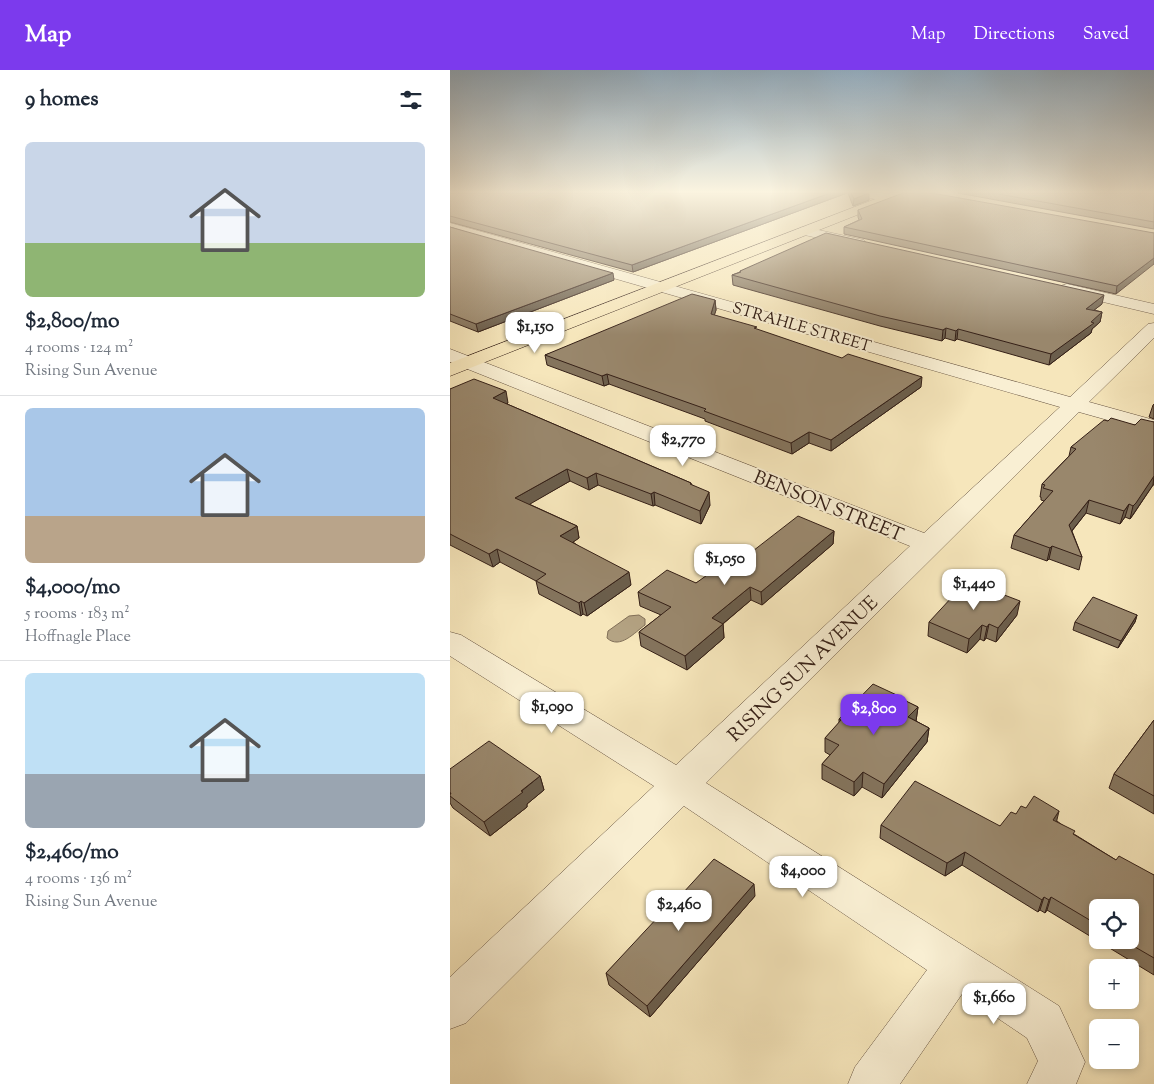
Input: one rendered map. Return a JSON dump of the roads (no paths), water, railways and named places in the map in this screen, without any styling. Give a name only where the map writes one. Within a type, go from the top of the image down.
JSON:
[{"type":"main road","points":[[456,363],[663,287],[781,240]]},
{"type":"street","name":"STRAHLE STREET","points":[[497,240],[1154,427]]},
{"type":"street","points":[[847,240],[872,246]]},
{"type":"street","points":[[1057,287],[1154,309]]},
{"type":"street","name":"RISING SUN AVENUE","points":[[450,1007],[1077,405],[1154,328]]},
{"type":"street","name":"BENSON STREET","points":[[456,363],[930,545]]},
{"type":"street","points":[[450,642],[680,785],[1043,1022],[1062,1062],[1051,1084]]},
{"type":"street","points":[[872,1084],[956,966]]}]
